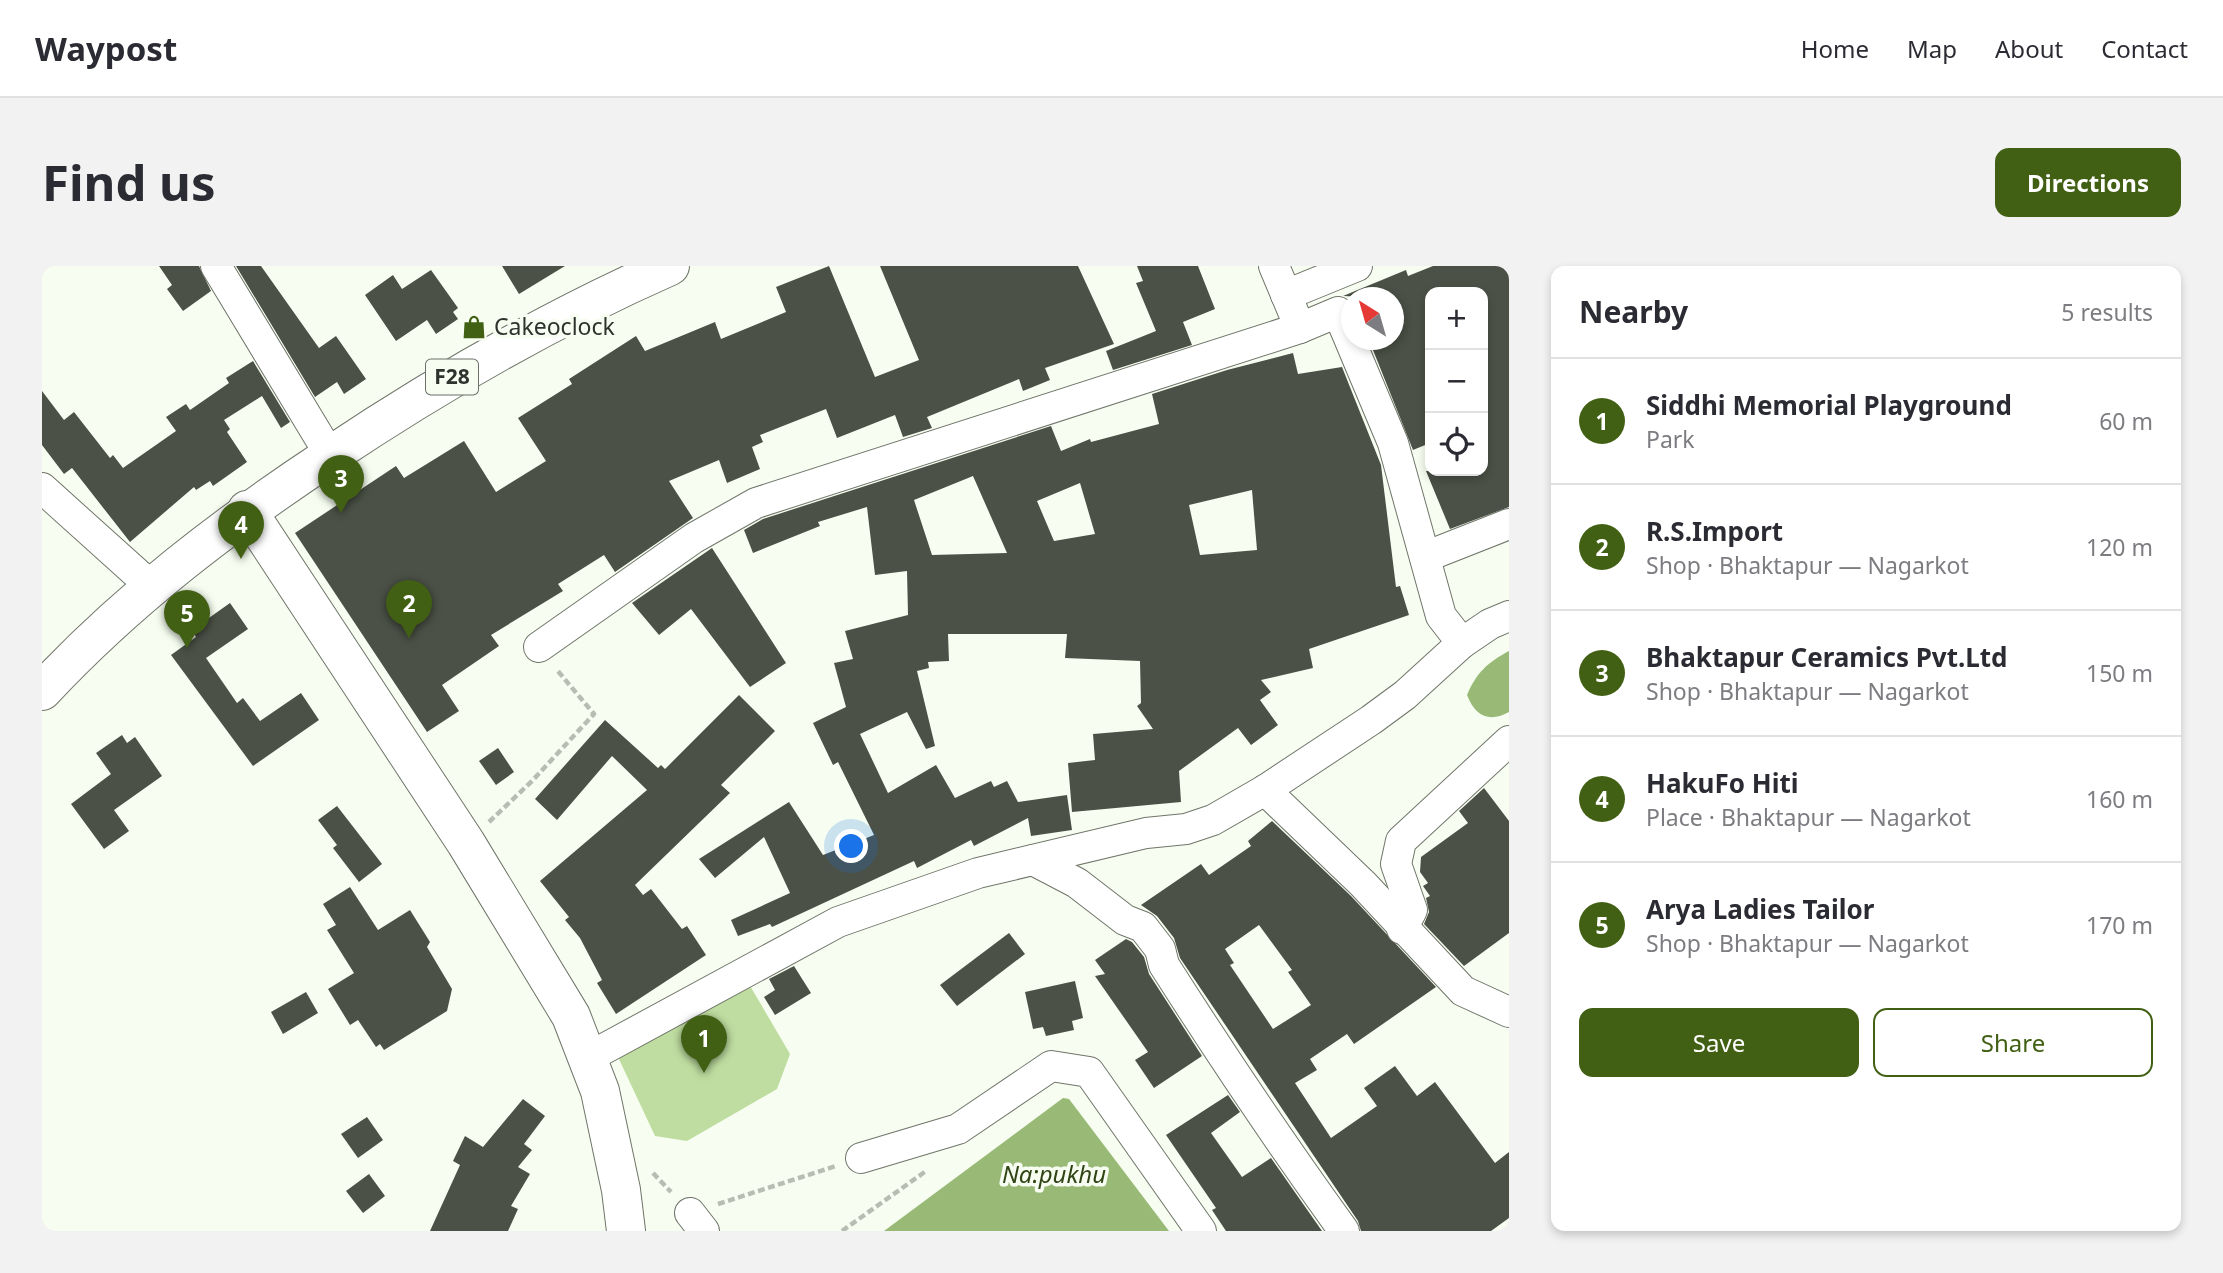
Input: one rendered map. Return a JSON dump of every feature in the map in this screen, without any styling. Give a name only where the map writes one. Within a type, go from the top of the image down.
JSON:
[{"type":"main road","name":"F28","points":[[42,691],[68,663],[191,551],[247,510],[401,408],[471,366],[670,266]]},
{"type":"main road","points":[[247,510],[466,844],[571,1016],[589,1057],[609,1126],[625,1231]]},
{"type":"street","points":[[216,266],[330,455]]},
{"type":"street","points":[[1274,266],[1300,328]]},
{"type":"street","points":[[1286,295],[1357,266]]},
{"type":"street","points":[[539,647],[694,538],[756,503],[1300,328],[1338,312],[1392,443],[1441,616],[1462,643]]},
{"type":"street","points":[[42,488],[152,587]]},
{"type":"street","points":[[1425,557],[1509,524]]},
{"type":"street","points":[[589,1057],[838,922],[978,873],[1146,833],[1186,829],[1213,820],[1265,790],[1405,695],[1462,643],[1490,624],[1509,616]]},
{"type":"street","points":[[1402,929],[1412,910],[1396,864],[1401,841],[1509,741]]},
{"type":"street","points":[[1265,790],[1363,884],[1402,929],[1463,991],[1509,1012]]},
{"type":"street","points":[[1033,860],[1077,883],[1125,920],[1143,927],[1160,949],[1164,965],[1288,1156],[1344,1231]]},
{"type":"street","points":[[861,1158],[958,1129],[1051,1066],[1089,1072],[1201,1231]]},
{"type":"path","points":[[466,844],[532,781],[594,714],[539,647]]},
{"type":"path","points":[[697,1222],[861,1158]]},
{"type":"path","points":[[842,1231],[930,1168]]},
{"type":"shaded area","points":[[749,984],[790,1054],[777,1089],[687,1141],[655,1136],[618,1057]]},
{"type":"water","points":[[1509,651],[1509,712],[1495,717],[1484,716],[1474,708],[1467,695],[1474,680],[1484,669]]},
{"type":"water","name":"Na:pukhu","points":[[1063,1098],[1069,1099],[1169,1231],[884,1231]]},
{"type":"building","points":[[159,266],[199,266],[211,291],[183,311],[167,289],[172,285]]},
{"type":"building","points":[[236,266],[261,266],[319,348],[336,336],[366,379],[344,394],[337,382],[315,397]]},
{"type":"building","points":[[502,266],[565,266],[519,294]]},
{"type":"building","points":[[829,266],[875,377],[919,360],[880,266],[1078,266],[1114,344],[1045,368],[1050,380],[1023,391],[1019,379],[927,417],[932,428],[903,437],[895,415],[837,438],[826,409],[760,435],[763,442],[752,447],[760,469],[727,483],[719,460],[669,481],[693,518],[615,572],[604,555],[558,584],[563,591],[491,635],[499,646],[442,685],[459,711],[427,732],[295,533],[396,466],[404,478],[464,441],[496,492],[546,461],[518,418],[572,384],[569,379],[636,336],[645,351],[715,322],[721,339],[786,312],[776,287]]},
{"type":"building","points":[[1137,266],[1198,266],[1215,309],[1183,322],[1192,345],[1113,370],[1106,351],[1156,331],[1136,283],[1143,281]]},
{"type":"building","points":[[1433,266],[1509,266],[1509,507],[1450,529],[1428,476],[1488,476],[1488,287],[1425,287],[1425,445],[1413,450],[1373,350],[1404,350],[1404,287],[1365,287],[1406,270],[1408,276]]},
{"type":"building","points":[[431,270],[458,308],[453,312],[458,319],[436,334],[427,320],[396,341],[365,295],[393,275],[402,289]]},
{"type":"building","points":[[1293,353],[1298,374],[1342,367],[1381,465],[1396,587],[1400,586],[1409,615],[1309,649],[1313,668],[1261,680],[1271,692],[1260,700],[1278,725],[1251,745],[1238,728],[1179,771],[1181,802],[1072,812],[1068,763],[1095,760],[1093,734],[1153,729],[1137,706],[1141,703],[1140,661],[1065,658],[1067,634],[948,634],[949,661],[928,662],[929,668],[917,671],[935,746],[926,749],[907,712],[860,734],[888,793],[936,765],[955,798],[991,781],[994,787],[1007,781],[1018,802],[1067,795],[1072,830],[1031,836],[1028,818],[974,846],[971,840],[917,868],[914,861],[772,927],[770,924],[738,936],[731,920],[790,893],[764,837],[715,878],[699,859],[789,802],[823,855],[874,835],[838,762],[833,765],[813,723],[846,707],[834,663],[853,659],[845,631],[908,615],[907,571],[875,575],[867,507],[818,522],[820,526],[753,553],[744,530],[763,519],[1051,426],[1061,451],[1090,439],[1091,442],[1159,424],[1152,394],[1227,370]],"holes":[[[973,476],[1007,553],[932,555],[914,500]],[[1080,483],[1095,534],[1054,541],[1037,501]],[[1252,490],[1257,550],[1200,555],[1189,505]]]},
{"type":"building","points":[[253,361],[290,422],[281,428],[262,396],[224,420],[230,429],[227,432],[247,462],[213,486],[210,481],[196,490],[194,487],[130,542],[72,468],[64,474],[42,445],[42,391],[64,420],[74,412],[110,458],[113,455],[123,468],[176,431],[166,417],[186,404],[190,410],[229,383],[226,378]]},
{"type":"building","points":[[712,548],[786,663],[750,687],[691,609],[659,635],[632,603]]},
{"type":"building","points":[[230,603],[248,629],[206,658],[237,703],[243,698],[260,721],[301,693],[319,720],[253,766],[171,655],[196,637],[192,630]]},
{"type":"building","points":[[739,695],[775,731],[721,785],[730,793],[635,885],[643,895],[651,889],[682,929],[687,926],[706,955],[616,1014],[597,983],[602,980],[580,938],[565,920],[569,917],[540,881],[647,790],[612,756],[557,820],[535,799],[605,720],[658,768],[661,765],[665,769]]},
{"type":"building","points":[[122,735],[127,743],[135,737],[162,776],[114,810],[129,831],[104,849],[71,804],[111,774],[96,753]]},
{"type":"building","points":[[498,748],[514,772],[496,785],[479,761]]},
{"type":"building","points":[[1484,788],[1509,821],[1509,933],[1464,966],[1424,924],[1429,912],[1426,898],[1430,896],[1423,886],[1428,883],[1420,872],[1421,857],[1468,823],[1459,811]]},
{"type":"building","points":[[337,806],[382,864],[359,882],[333,848],[337,845],[318,820]]},
{"type":"building","points":[[1272,821],[1351,896],[1436,987],[1354,1044],[1347,1034],[1310,1059],[1317,1070],[1295,1083],[1331,1138],[1377,1106],[1364,1088],[1395,1066],[1417,1096],[1435,1082],[1495,1163],[1509,1152],[1509,1218],[1491,1231],[1361,1231],[1358,1221],[1180,958],[1174,938],[1157,916],[1141,905],[1201,864],[1209,875],[1251,846],[1248,841]],"holes":[[[1259,925],[1292,970],[1288,972],[1311,1005],[1273,1029],[1230,965],[1234,963],[1225,949]]]},
{"type":"building","points":[[350,887],[378,930],[410,910],[430,942],[427,947],[452,989],[447,1011],[384,1050],[380,1044],[376,1047],[358,1020],[350,1025],[328,989],[354,973],[327,930],[336,925],[323,904]]},
{"type":"building","points":[[1009,933],[1025,954],[957,1006],[940,985]]},
{"type":"building","points":[[1126,939],[1132,942],[1144,957],[1149,974],[1202,1056],[1154,1088],[1135,1060],[1148,1052],[1095,976],[1105,974],[1095,960]]},
{"type":"building","points":[[794,966],[811,993],[775,1015],[764,997],[775,990],[769,979]]},
{"type":"building","points":[[1075,981],[1083,1018],[1072,1021],[1074,1030],[1046,1036],[1043,1027],[1033,1029],[1025,992]]},
{"type":"building","points":[[306,992],[318,1013],[283,1034],[271,1012]]},
{"type":"building","points":[[1228,1095],[1240,1112],[1211,1133],[1242,1177],[1271,1158],[1322,1231],[1226,1231],[1212,1210],[1216,1208],[1166,1135]]},
{"type":"building","points":[[523,1099],[545,1116],[524,1144],[532,1150],[518,1167],[530,1174],[511,1206],[518,1209],[508,1231],[430,1231],[460,1165],[453,1161],[465,1136],[483,1147]]},
{"type":"building","points":[[367,1117],[383,1140],[358,1158],[341,1134]]},
{"type":"building","points":[[369,1174],[385,1196],[363,1213],[346,1191]]},
{"type":"place","name":"Cakeoclock","points":[[474,327]]},
{"type":"place","name":"Bhaktapur Ceramics Pvt.Ltd","points":[[341,513]]},
{"type":"place","name":"HakuFo Hiti","points":[[241,559]]},
{"type":"place","name":"R.S.Import","points":[[409,638]]},
{"type":"place","name":"Arya Ladies Tailor","points":[[187,648]]},
{"type":"place","name":"Siddhi Memorial Playground","points":[[704,1073]]}]
